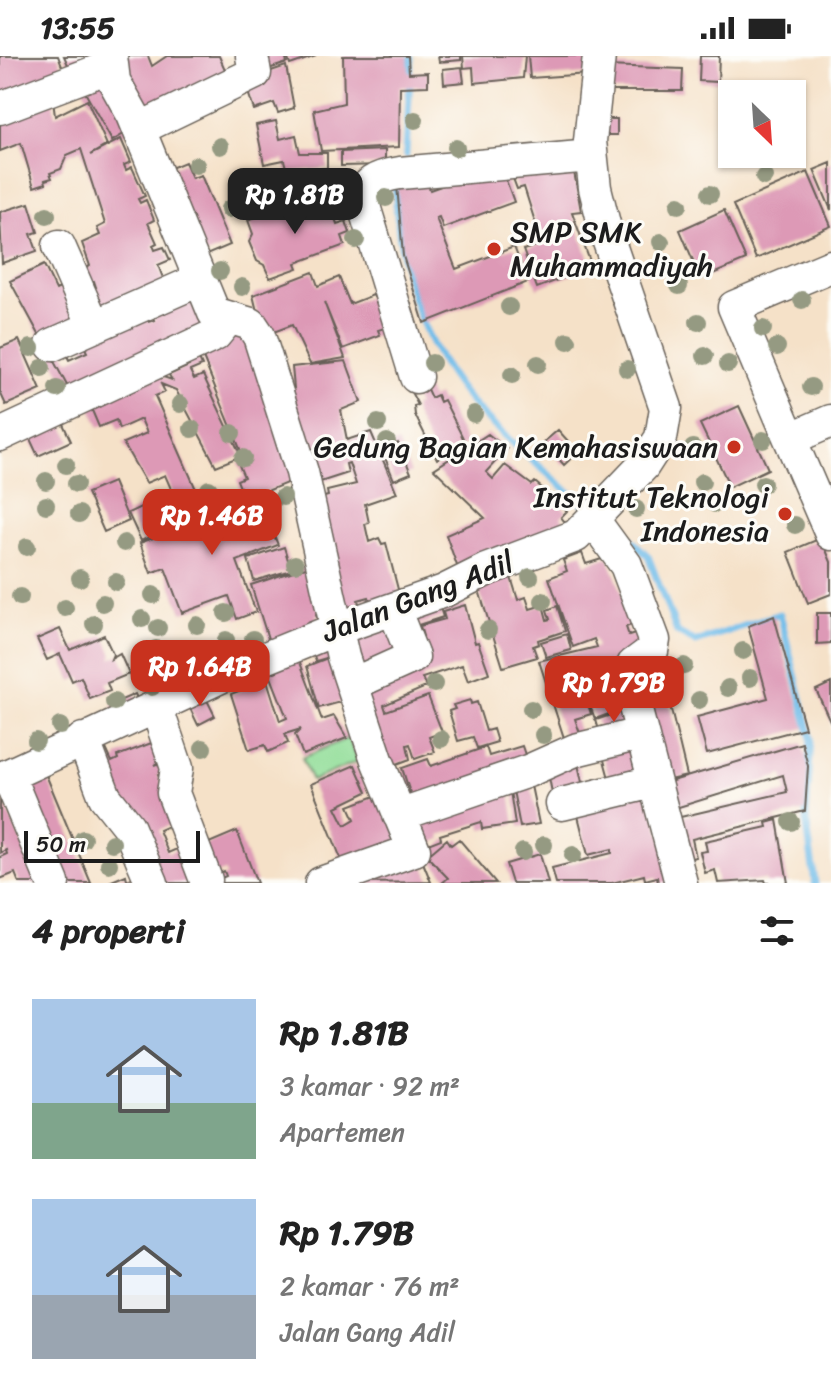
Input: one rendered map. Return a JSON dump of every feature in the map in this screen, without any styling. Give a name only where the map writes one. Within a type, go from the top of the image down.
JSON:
[{"type":"street","points":[[133,133],[255,73],[252,56]]},
{"type":"street","name":"Jalan Gang Adil","points":[[4,777],[156,706],[339,628],[444,591],[486,570],[562,543],[601,513],[654,452],[664,431],[666,408],[603,224],[591,156],[599,56]]},
{"type":"street","points":[[0,108],[111,61],[133,133],[192,282],[214,313],[251,324],[259,336],[302,472],[339,628],[340,644],[414,850],[321,883]]},
{"type":"street","points":[[416,377],[364,206],[363,194],[367,186],[379,178],[400,173],[591,156]]},
{"type":"street","points":[[59,246],[94,326]]},
{"type":"street","points":[[831,266],[734,307],[831,534]]},
{"type":"street","points":[[52,345],[192,282]]},
{"type":"street","points":[[0,435],[215,335],[229,318]]},
{"type":"street","points":[[790,439],[831,421]]},
{"type":"street","points":[[601,513],[626,565],[654,640],[652,651],[629,671],[640,734],[681,883]]},
{"type":"street","points":[[353,684],[413,657],[394,609]]},
{"type":"street","points":[[156,706],[177,768],[173,793],[206,880]]},
{"type":"street","points":[[399,815],[528,771],[585,747],[640,734]]},
{"type":"street","points":[[83,739],[105,797],[128,826],[152,883]]},
{"type":"street","points":[[4,777],[53,883]]},
{"type":"street","points":[[562,804],[653,782]]},
{"type":"green space","points":[[348,738],[358,761],[312,781],[302,758]]},
{"type":"building","points":[[0,56],[58,56],[66,77],[0,99]]},
{"type":"building","points":[[64,56],[98,56],[74,78]]},
{"type":"building","points":[[125,56],[148,56],[152,66],[167,56],[219,56],[231,83],[144,122],[126,93]]},
{"type":"building","points":[[253,56],[285,56],[287,63],[259,72]]},
{"type":"building","points":[[287,56],[316,56],[290,65]]},
{"type":"building","points":[[343,56],[408,56],[409,73],[428,72],[428,86],[400,87],[399,147],[321,151],[314,110],[344,103]]},
{"type":"building","points":[[438,56],[461,56],[461,60],[439,62]]},
{"type":"building","points":[[463,56],[525,56],[523,78],[474,83],[473,67],[464,68]]},
{"type":"building","points":[[528,56],[586,56],[588,74],[530,78]]},
{"type":"building","points":[[700,56],[719,56],[718,82],[699,81]]},
{"type":"building","points":[[286,66],[294,108],[278,113],[274,103],[254,110],[244,80]]},
{"type":"building","points":[[606,66],[683,69],[682,91],[605,91]]},
{"type":"building","points":[[462,67],[464,82],[444,84],[443,69]]},
{"type":"building","points":[[105,73],[137,126],[112,141],[81,85]]},
{"type":"building","points":[[52,93],[55,116],[87,100],[107,145],[90,155],[121,139],[131,162],[124,165],[126,170],[132,167],[145,196],[138,199],[140,203],[146,200],[154,220],[148,223],[157,243],[153,245],[155,250],[164,247],[170,260],[158,265],[166,286],[94,313],[86,290],[96,287],[94,281],[85,285],[79,270],[90,266],[82,243],[100,235],[97,228],[105,224],[81,149],[67,155],[61,169],[50,173],[52,178],[45,180],[46,183],[34,187],[21,143],[0,151],[0,114]]},
{"type":"building","points":[[601,119],[617,119],[617,135],[601,135]]},
{"type":"building","points":[[276,121],[280,139],[296,135],[300,153],[327,153],[327,168],[287,172],[284,160],[264,164],[256,125]]},
{"type":"building","points":[[385,150],[385,165],[341,166],[341,152]]},
{"type":"building","points":[[185,162],[192,178],[201,175],[230,245],[204,256],[168,169]]},
{"type":"building","points":[[831,163],[831,210],[814,170]]},
{"type":"building","points":[[573,166],[581,211],[572,212],[592,267],[537,288],[523,250],[542,244],[524,187],[517,189],[511,173]]},
{"type":"building","points":[[503,172],[514,202],[443,228],[439,217],[436,218],[456,269],[514,247],[528,282],[424,323],[403,256],[397,185],[426,179],[430,190],[478,173]]},
{"type":"building","points":[[808,172],[831,226],[756,259],[733,205]]},
{"type":"building","points":[[260,183],[267,203],[249,210],[241,191]]},
{"type":"building","points":[[327,196],[337,224],[346,221],[350,233],[342,236],[345,245],[296,263],[298,268],[270,278],[264,265],[257,261],[249,242],[253,234],[248,220],[276,209],[277,214]]},
{"type":"building","points":[[29,203],[38,232],[31,234],[37,251],[2,263],[0,212]]},
{"type":"building","points":[[724,210],[746,260],[701,279],[680,230]]},
{"type":"building","points":[[44,265],[56,290],[66,285],[83,323],[42,340],[10,281]]},
{"type":"building","points":[[313,272],[318,286],[339,277],[350,304],[373,295],[390,326],[378,330],[380,335],[343,349],[324,302],[345,358],[310,364],[292,325],[263,336],[253,295]]},
{"type":"building","points":[[189,291],[207,329],[71,393],[50,354],[63,347],[69,360],[87,352],[82,342],[144,312],[149,322],[155,320],[153,314]]},
{"type":"building","points":[[248,327],[299,478],[245,500],[237,480],[244,477],[238,463],[245,461],[199,348]]},
{"type":"building","points":[[19,340],[41,390],[6,405],[0,392],[0,348]]},
{"type":"building","points":[[196,352],[202,366],[190,371],[194,379],[203,375],[241,456],[216,466],[176,390],[161,384],[165,392],[155,396],[206,512],[185,521],[165,475],[146,483],[123,443],[147,433],[141,419],[119,429],[116,420],[99,427],[88,401],[157,375],[172,380],[169,375],[189,366],[185,357]]},
{"type":"building","points":[[346,361],[361,402],[341,410],[347,440],[371,432],[397,493],[365,504],[369,523],[365,524],[369,542],[379,538],[382,544],[386,543],[401,601],[372,607],[369,597],[358,600],[362,614],[344,619],[313,500],[328,496],[327,491],[356,484],[349,463],[346,464],[348,473],[311,485],[283,389],[294,388],[292,367]]},
{"type":"building","points":[[426,387],[431,398],[437,395],[440,402],[444,400],[466,444],[437,459],[415,415],[414,406],[418,405],[412,394]]},
{"type":"building","name":"Gedung Bagian Kemahasiswaan","points":[[739,406],[768,469],[730,487],[700,424]]},
{"type":"building","points":[[57,411],[71,441],[38,456],[24,426]]},
{"type":"building","points":[[558,430],[578,452],[564,465],[544,442]]},
{"type":"building","points":[[488,434],[507,449],[486,472],[493,479],[505,465],[532,485],[535,482],[550,495],[550,501],[552,498],[567,511],[561,517],[571,530],[460,574],[446,535],[485,518],[434,469]]},
{"type":"building","points":[[398,443],[411,473],[394,480],[382,450]]},
{"type":"building","points":[[113,482],[129,521],[104,532],[87,493]]},
{"type":"building","points":[[260,501],[278,545],[237,561],[256,612],[237,619],[229,596],[182,613],[165,568],[151,573],[140,543],[213,515],[216,524],[222,521],[219,513]]},
{"type":"building","points":[[145,505],[149,512],[157,509],[166,529],[141,541],[128,513]]},
{"type":"building","points":[[821,538],[831,562],[831,594],[808,603],[788,552]]},
{"type":"building","points":[[284,547],[291,570],[254,581],[248,559]]},
{"type":"building","points":[[582,553],[586,564],[608,557],[634,624],[626,627],[629,636],[641,632],[648,652],[619,683],[600,689],[602,695],[621,688],[628,707],[595,719],[574,661],[591,714],[575,719],[581,736],[565,741],[539,661],[597,647],[594,639],[573,647],[549,578],[567,571],[563,560]]},
{"type":"building","points":[[318,563],[330,610],[316,615],[321,628],[271,648],[251,585]]},
{"type":"building","points":[[510,574],[518,600],[526,597],[530,609],[543,605],[547,620],[550,619],[547,610],[557,606],[565,631],[538,640],[539,644],[533,646],[537,657],[503,667],[477,584]]},
{"type":"building","points":[[438,602],[443,617],[406,629],[401,614]]},
{"type":"building","points":[[465,605],[475,643],[478,642],[489,673],[468,681],[462,665],[422,678],[426,687],[384,705],[386,711],[428,696],[442,732],[429,737],[435,752],[415,759],[410,744],[407,745],[410,759],[386,768],[359,688],[414,639],[423,636],[420,626],[445,619],[443,612]]},
{"type":"building","points":[[817,613],[831,613],[831,643],[817,644]]},
{"type":"building","points":[[774,616],[805,728],[707,754],[697,717],[768,698],[748,626]]},
{"type":"building","points":[[382,621],[403,653],[357,674],[346,640]]},
{"type":"building","points":[[60,629],[70,650],[104,635],[113,654],[111,659],[120,654],[129,674],[107,683],[110,691],[90,699],[81,677],[72,681],[60,654],[47,660],[37,639]]},
{"type":"building","points":[[567,634],[571,650],[546,657],[541,642]]},
{"type":"building","points":[[330,638],[355,698],[319,708],[307,666],[330,657],[316,661],[309,645]]},
{"type":"building","points":[[296,652],[322,720],[334,716],[347,738],[303,755],[295,735],[301,729],[285,734],[288,743],[268,752],[265,745],[249,750],[231,694],[267,680],[280,721],[287,718],[266,664]]},
{"type":"building","points":[[659,660],[687,776],[660,782],[634,674]]},
{"type":"building","points":[[831,683],[831,723],[816,690]]},
{"type":"building","points":[[203,692],[215,716],[198,725],[186,700]]},
{"type":"building","points":[[135,694],[141,707],[118,717],[112,704]]},
{"type":"building","points":[[470,700],[471,704],[477,702],[486,731],[493,729],[497,742],[477,748],[473,737],[458,741],[449,711],[455,709],[453,705]]},
{"type":"building","points":[[626,710],[632,727],[601,737],[596,720]]},
{"type":"building","points":[[631,740],[647,771],[610,782],[601,749]]},
{"type":"building","points":[[154,742],[161,760],[154,765],[170,759],[173,768],[158,775],[177,822],[159,830],[168,853],[186,845],[200,883],[160,883],[108,794],[91,749],[104,744],[112,762],[118,759],[117,756]]},
{"type":"building","points":[[802,743],[808,766],[805,811],[692,839],[696,857],[682,860],[672,819],[787,792],[783,775],[669,810],[662,784]]},
{"type":"building","points":[[522,746],[529,767],[414,805],[402,768],[428,759],[431,766],[486,747],[489,756]]},
{"type":"building","points":[[576,755],[584,791],[553,798],[547,767]]},
{"type":"building","points":[[355,765],[367,792],[336,807],[345,825],[355,819],[349,806],[383,793],[407,845],[344,866],[311,784]]},
{"type":"building","points":[[44,770],[91,883],[56,883],[23,779]]},
{"type":"building","points":[[529,776],[539,824],[520,827],[511,780]]},
{"type":"building","points":[[647,788],[675,883],[658,883],[657,877],[645,880],[644,875],[612,883],[556,883],[552,868],[612,853],[612,849],[588,855],[577,812]]},
{"type":"building","points":[[510,791],[515,824],[482,829],[481,822],[440,835],[441,839],[418,848],[405,815]]},
{"type":"building","points":[[0,794],[40,883],[19,883],[15,873],[0,879],[0,857],[7,854],[6,850],[0,853]]},
{"type":"building","points":[[777,820],[788,883],[766,883],[765,880],[718,883],[715,870],[705,873],[700,852],[707,851],[705,841],[767,827],[766,823]]},
{"type":"building","points":[[237,831],[257,883],[210,883],[226,876],[224,871],[209,878],[197,848]]},
{"type":"building","points":[[447,839],[451,845],[459,839],[496,883],[442,883],[448,878],[427,856]]},
{"type":"building","points":[[540,854],[548,883],[512,883],[506,864]]},
{"type":"building","points":[[420,855],[431,882],[358,883]]},
{"type":"building","points":[[142,874],[146,883],[107,883],[126,875],[127,880]]},
{"type":"waterway","points":[[406,155],[411,59]]},
{"type":"waterway","points":[[395,184],[401,246],[408,277],[428,335],[443,363],[481,413],[585,506]]},
{"type":"waterway","points":[[613,522],[648,556],[677,632],[696,642],[780,614],[811,738],[806,818],[815,883]]},
{"type":"place","name":"SMP SMK Muhammadiyah","points":[[494,249]]},
{"type":"place","name":"Gedung Bagian Kemahasiswaan","points":[[734,447]]},
{"type":"place","name":"Institut Teknologi Indonesia","points":[[785,514]]}]
